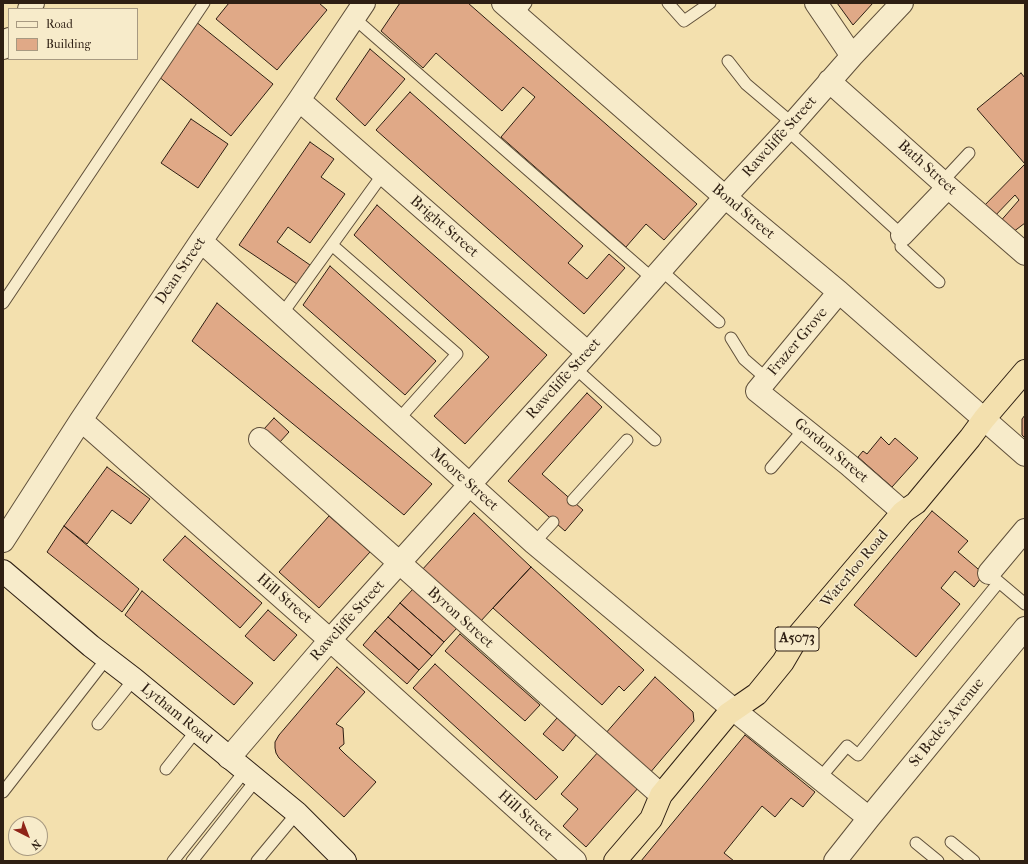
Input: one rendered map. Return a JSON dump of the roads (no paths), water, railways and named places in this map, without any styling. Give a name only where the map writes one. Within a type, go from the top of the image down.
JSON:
[{"type":"highway","name":"Waterloo Road","points":[[615,861],[651,819],[661,795],[728,714],[757,694],[783,662],[800,634],[903,512],[916,503],[1025,371]]},
{"type":"street","points":[[816,3],[852,56]]},
{"type":"street","name":"Rawcliffe Street","points":[[244,769],[330,640],[581,361],[724,198],[902,3]]},
{"type":"street","name":"Bond Street","points":[[516,7],[724,198],[839,292],[1025,455]]},
{"type":"street","name":"Dean Street","points":[[3,541],[81,420],[359,11]]},
{"type":"street","name":"Bath Street","points":[[830,81],[945,185],[1025,254]]},
{"type":"street","name":"Bright Street","points":[[299,100],[383,174],[581,361]]},
{"type":"street","points":[[902,235],[945,185]]},
{"type":"street","name":"Moore Street","points":[[201,242],[534,543],[734,710]]},
{"type":"street","name":"Frazer Grove","points":[[762,385],[839,292]]},
{"type":"street","name":"Gordon Street","points":[[762,385],[804,429],[850,465],[903,512]]},
{"type":"street","name":"Hill Street","points":[[81,420],[330,640],[575,861]]},
{"type":"street","name":"Byron Street","points":[[260,439],[661,795]]},
{"type":"street","points":[[994,578],[1025,530]]},
{"type":"street","name":"Lytham Road","points":[[3,571],[86,641],[297,813],[346,861]]},
{"type":"street","name":"St Bede's Avenue","points":[[835,861],[1025,628]]},
{"type":"street","points":[[734,710],[869,818]]},
{"type":"lane","points":[[3,303],[204,3]]},
{"type":"lane","points":[[668,3],[684,20],[710,3]]},
{"type":"lane","points":[[359,11],[657,274],[719,322]]},
{"type":"lane","points":[[728,61],[746,84],[902,235],[900,247],[939,282]]},
{"type":"lane","points":[[945,185],[969,153]]},
{"type":"lane","points":[[282,314],[383,174]]},
{"type":"lane","points":[[332,245],[457,354],[398,420]]},
{"type":"lane","points":[[731,338],[762,385]]},
{"type":"lane","points":[[581,361],[655,440]]},
{"type":"lane","points":[[771,468],[804,429]]},
{"type":"lane","points":[[572,500],[627,440]]},
{"type":"lane","points":[[534,543],[553,522]]},
{"type":"lane","points":[[820,778],[847,746],[858,755],[994,578],[1025,604]]},
{"type":"lane","points":[[3,792],[107,658]]},
{"type":"lane","points":[[98,724],[134,679]]},
{"type":"lane","points":[[166,769],[196,731]]},
{"type":"lane","points":[[173,861],[244,769]]},
{"type":"lane","points":[[192,861],[244,769]]},
{"type":"lane","points":[[257,861],[297,813]]},
{"type":"lane","points":[[951,842],[972,860]]},
{"type":"lane","points":[[916,843],[938,861]]}]
